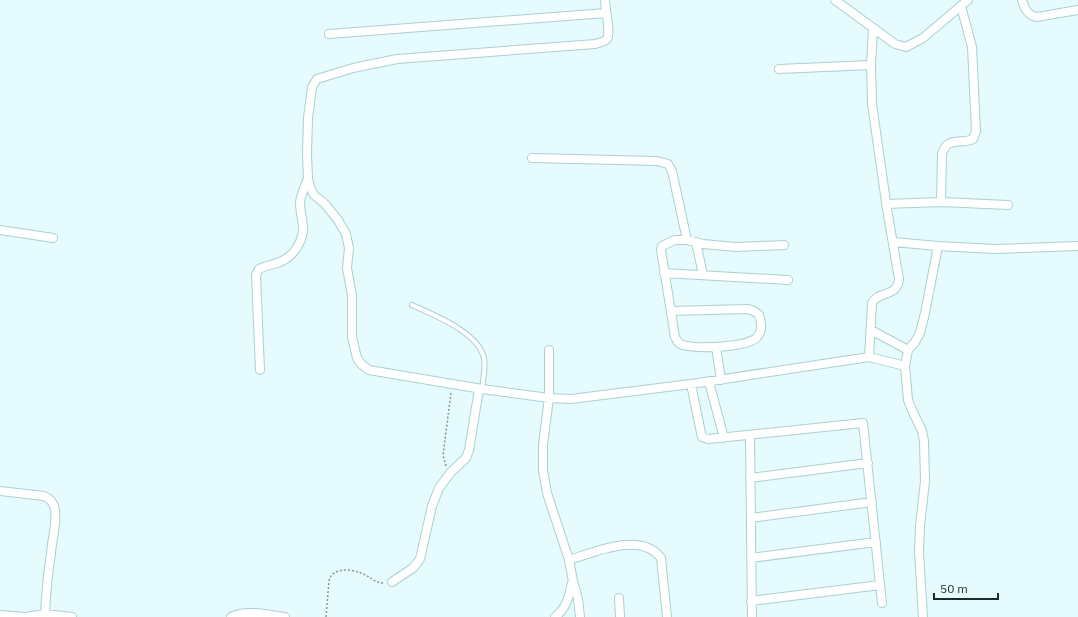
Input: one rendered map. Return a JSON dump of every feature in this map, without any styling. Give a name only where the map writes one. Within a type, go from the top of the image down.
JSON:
[{"type":"street","points":[[605,0],[609,31],[604,42],[595,44],[396,59],[353,68],[317,79],[312,87],[308,118],[308,179],[314,195],[325,204],[338,220],[346,234],[349,248],[347,268],[352,296],[352,337],[356,358],[360,364],[369,370],[481,389],[549,398],[571,399],[709,382],[868,357],[905,366]]},
{"type":"street","points":[[835,0],[894,44],[906,47],[923,38],[968,0]]},
{"type":"street","points":[[1022,0],[1028,13],[1037,17],[1078,10]]},
{"type":"street","points":[[941,202],[943,149],[946,145],[952,142],[968,141],[973,139],[976,131],[972,47],[961,6]]},
{"type":"street","points":[[329,34],[606,13]]},
{"type":"street","points":[[868,357],[871,330],[870,309],[874,299],[889,294],[899,284],[899,270],[886,204],[872,104],[871,65],[873,29]]},
{"type":"street","points":[[779,69],[871,65]]},
{"type":"street","points":[[532,158],[657,161],[668,164],[672,172],[687,240]]},
{"type":"street","points":[[260,370],[256,275],[258,269],[280,263],[296,248],[301,238],[303,228],[300,199],[308,179]]},
{"type":"street","points":[[886,204],[941,202],[1008,205]]},
{"type":"street","points":[[0,230],[53,238]]},
{"type":"street","points":[[671,311],[748,309],[754,311],[759,315],[761,328],[759,336],[753,340],[734,345],[716,347],[682,345],[677,342],[675,337],[664,272],[661,250],[662,246],[675,240],[687,240],[736,247],[784,245]]},
{"type":"street","points":[[696,242],[703,276]]},
{"type":"street","points":[[893,242],[995,249],[1078,246]]},
{"type":"street","points":[[923,617],[918,552],[925,481],[924,441],[922,431],[908,400],[905,366],[908,350],[920,333],[938,246]]},
{"type":"street","points":[[664,272],[703,276],[788,280]]},
{"type":"street","points":[[871,330],[908,350]]},
{"type":"street","points":[[716,347],[721,380]]},
{"type":"street","points":[[549,350],[549,398],[543,445],[543,471],[547,492],[569,560],[572,581],[578,599],[580,617]]},
{"type":"street","points":[[709,382],[724,438]]},
{"type":"street","points":[[691,384],[702,437],[708,439],[863,423],[882,603]]},
{"type":"street","points":[[392,582],[409,571],[420,559],[432,506],[439,488],[451,472],[466,458],[469,450],[481,389]]},
{"type":"street","points":[[750,435],[752,617]]},
{"type":"street","points":[[750,478],[868,463]]},
{"type":"street","points":[[0,491],[44,496],[49,498],[54,505],[56,511],[47,577],[45,614]]},
{"type":"street","points":[[751,518],[872,502]]},
{"type":"street","points":[[751,558],[876,542]]},
{"type":"street","points":[[569,560],[617,546],[634,544],[649,548],[661,558],[667,617]]},
{"type":"street","points":[[556,617],[565,607],[569,597],[572,581]]},
{"type":"street","points":[[751,601],[880,585]]},
{"type":"street","points":[[619,598],[620,617]]},
{"type":"street","points":[[231,617],[237,614],[245,613],[285,617]]},
{"type":"street","points":[[0,615],[25,617],[45,614],[72,617]]},
{"type":"lane","points":[[412,305],[461,329],[479,348],[484,357],[485,364],[481,389]]},
{"type":"path","points":[[451,472],[446,465],[443,455],[452,384]]},
{"type":"path","points":[[326,617],[329,581],[330,576],[333,573],[351,570],[362,573],[374,582],[392,582]]}]
